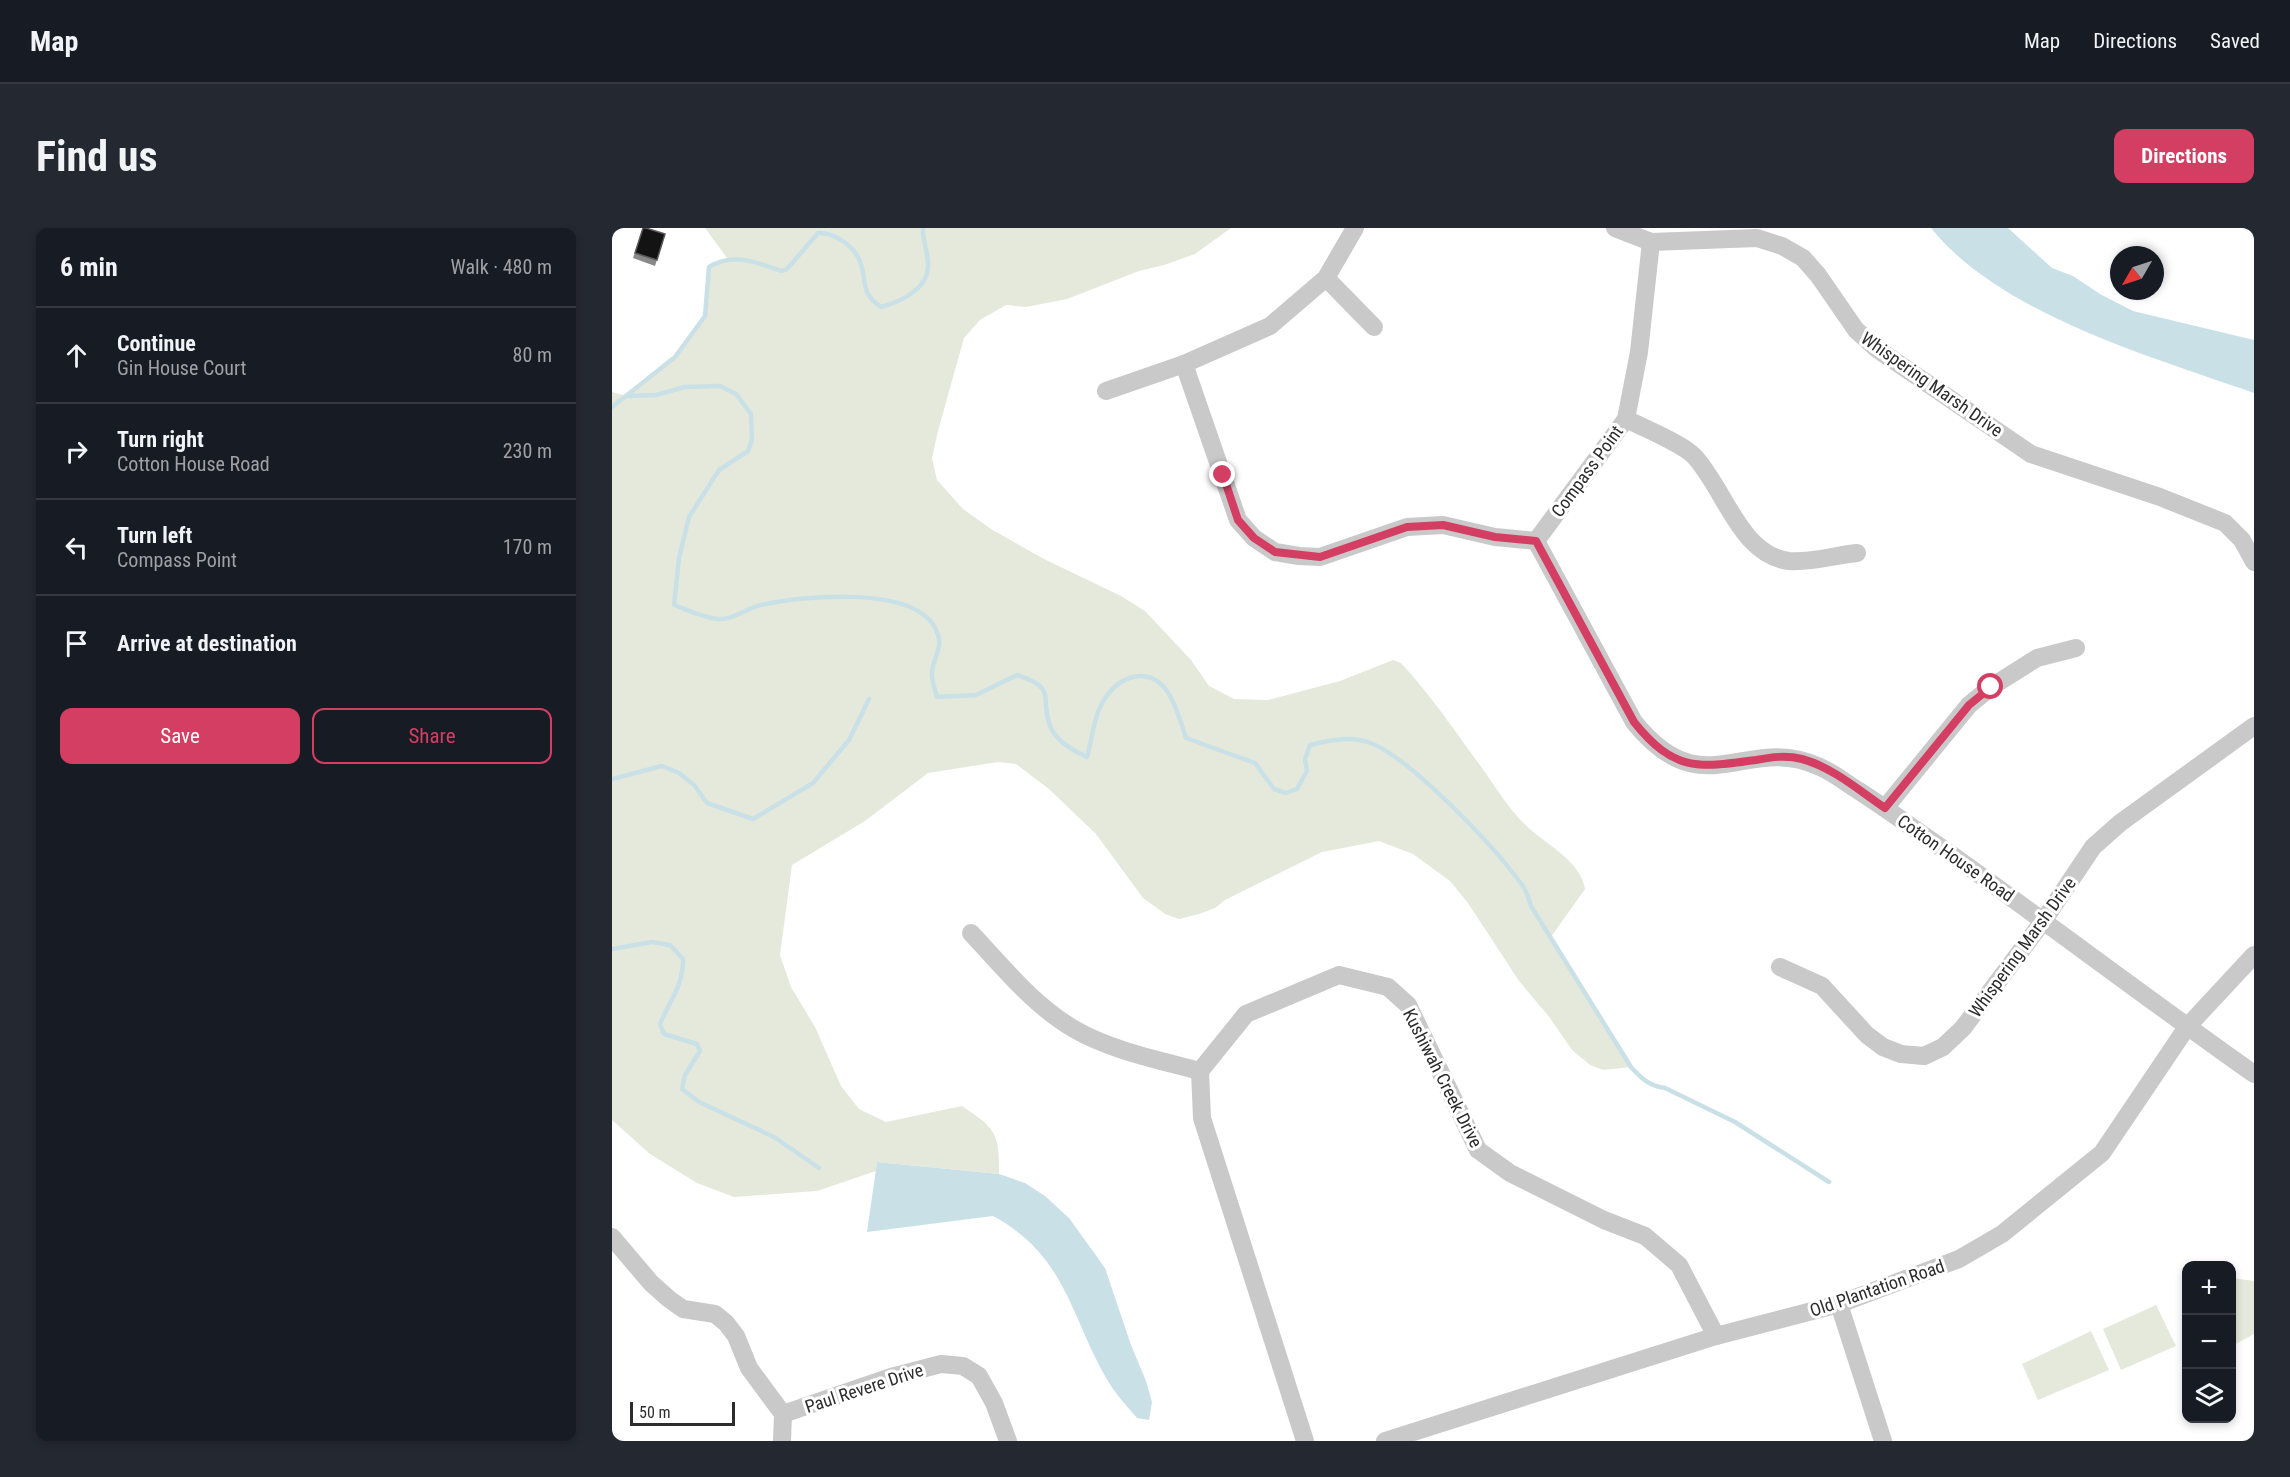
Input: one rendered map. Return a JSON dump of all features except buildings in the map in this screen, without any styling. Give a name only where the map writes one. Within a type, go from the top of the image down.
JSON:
[{"type":"street","points":[[1106,392],[1184,364],[1270,326],[1326,278],[1355,228]]},
{"type":"street","name":"Whispering Marsh Drive","points":[[1615,228],[1650,242],[1757,238],[1782,246],[1803,258],[1818,275],[1856,330],[1877,349],[2031,454],[2160,497],[2225,523],[2242,540],[2254,562]]},
{"type":"street","name":"Compass Point","points":[[1536,541],[1626,419],[1639,352],[1650,242]]},
{"type":"street","points":[[1326,278],[1374,327]]},
{"type":"street","points":[[1184,364],[1238,520],[1254,538],[1275,552],[1320,557],[1407,527],[1443,525],[1495,537],[1536,541]]},
{"type":"street","points":[[1626,419],[1693,454],[1723,496],[1745,536],[1770,557],[1791,561],[1857,553]]},
{"type":"street","name":"Cotton House Road","points":[[1536,541],[1634,722],[1659,749],[1684,762],[1705,767],[1781,756],[1802,759],[1822,767],[1885,808],[2254,1074]]},
{"type":"street","points":[[1885,808],[1969,705],[1991,687],[2037,658],[2076,648]]},
{"type":"street","name":"Whispering Marsh Drive","points":[[1780,967],[1822,986],[1867,1035],[1883,1047],[1901,1054],[1923,1056],[1943,1047],[1963,1028],[2044,921],[2093,847],[2120,824],[2254,726]]},
{"type":"street","points":[[971,933],[1030,996],[1075,1030],[1131,1052],[1200,1071],[1202,1118],[1305,1441]]},
{"type":"street","name":"Old Plantation Road","points":[[1385,1441],[1716,1336],[1839,1304],[1959,1259],[2002,1234],[2102,1153],[2187,1027],[2254,955]]},
{"type":"street","name":"Kushiwah Creek Drive","points":[[1200,1071],[1246,1014],[1339,975],[1388,987],[1408,1005],[1478,1150],[1510,1173],[1604,1220],[1645,1236],[1679,1265],[1716,1336]]},
{"type":"street","name":"Paul Revere Drive","points":[[612,1237],[651,1283],[669,1299],[683,1309],[715,1314],[726,1323],[736,1336],[749,1368],[783,1414],[782,1441]]},
{"type":"street","points":[[1839,1304],[1883,1441]]},
{"type":"street","name":"Paul Revere Drive","points":[[783,1414],[891,1377],[941,1364],[963,1366],[979,1376],[994,1403],[1008,1441]]},
{"type":"shaded area","points":[[705,228],[1231,228],[1195,254],[1139,271],[1067,299],[1026,307],[1006,305],[980,320],[964,338],[938,431],[932,458],[937,480],[963,509],[991,529],[1044,559],[1121,596],[1145,611],[1191,660],[1209,686],[1234,699],[1268,700],[1340,681],[1393,660],[1401,663],[1433,701],[1517,816],[1563,855],[1582,879],[1585,889],[1551,937],[1631,1067],[1603,1070],[1590,1065],[1572,1050],[1550,1018],[1519,981],[1468,903],[1450,881],[1413,854],[1379,841],[1322,852],[1225,900],[1215,908],[1179,919],[1165,914],[1143,898],[1096,834],[1049,789],[1016,764],[998,762],[928,773],[865,821],[792,865],[780,955],[791,987],[815,1027],[841,1086],[859,1109],[886,1122],[962,1106],[982,1120],[993,1133],[998,1149],[999,1174],[877,1162],[876,1171],[817,1191],[734,1197],[697,1183],[650,1154],[612,1120],[612,392],[627,396],[675,357],[705,316],[709,267],[727,258]]},
{"type":"shaded area","points":[[2236,1279],[2254,1281],[2254,1334],[2236,1344]]},
{"type":"shaded area","points":[[2156,1305],[2176,1346],[2121,1370],[2103,1329]]},
{"type":"shaded area","points":[[2091,1331],[2109,1370],[2038,1400],[2022,1364]]},
{"type":"water","points":[[1931,228],[2008,228],[2052,268],[2073,276],[2110,300],[2133,311],[2254,340],[2254,393],[2125,348],[2080,329],[2037,309],[1996,285],[1961,258]]},
{"type":"water","points":[[877,1162],[999,1174],[1025,1183],[1045,1196],[1069,1218],[1105,1268],[1131,1345],[1146,1381],[1152,1402],[1149,1420],[1137,1418],[1114,1390],[1097,1361],[1053,1270],[1038,1251],[1018,1232],[993,1216],[867,1232]]},
{"type":"waterway","points":[[612,407],[675,357],[705,316],[709,267],[727,260],[746,260],[782,271],[787,269],[818,233],[829,234],[846,243],[855,252],[861,264],[866,289],[881,307],[912,293],[927,274],[928,261],[923,228]]},
{"type":"waterway","points":[[627,396],[656,395],[685,387],[720,386],[736,394],[751,414],[752,440],[748,451],[719,470],[689,517],[679,558],[674,605],[718,619],[729,618],[761,605],[831,597],[886,600],[910,607],[928,618],[938,635],[939,645],[932,675],[937,697],[976,695],[1017,675],[1030,680],[1043,690],[1048,718],[1057,738],[1087,757],[1096,720],[1104,700],[1110,692],[1126,680],[1143,676],[1151,678],[1167,691],[1176,708],[1186,738],[1255,763],[1274,789],[1286,793],[1297,789],[1307,771],[1305,759],[1310,745],[1349,739],[1373,744],[1410,768],[1453,807],[1510,869],[1524,887],[1531,906],[1638,1075],[1650,1083],[1735,1122],[1829,1182]]},
{"type":"waterway","points":[[612,779],[662,766],[679,773],[694,785],[707,803],[753,819],[813,783],[849,740],[869,699]]},
{"type":"waterway","points":[[612,949],[652,942],[670,945],[683,959],[679,985],[660,1024],[664,1034],[697,1044],[700,1051],[685,1075],[682,1089],[699,1102],[774,1137],[819,1168]]},
{"type":"route","points":[[1223,475],[1238,520],[1254,538],[1275,552],[1320,557],[1407,527],[1443,525],[1495,537],[1536,541],[1634,722],[1650,742],[1668,755],[1684,762],[1705,767],[1781,756],[1802,759],[1822,767],[1885,808],[1969,705],[1991,687]]}]
